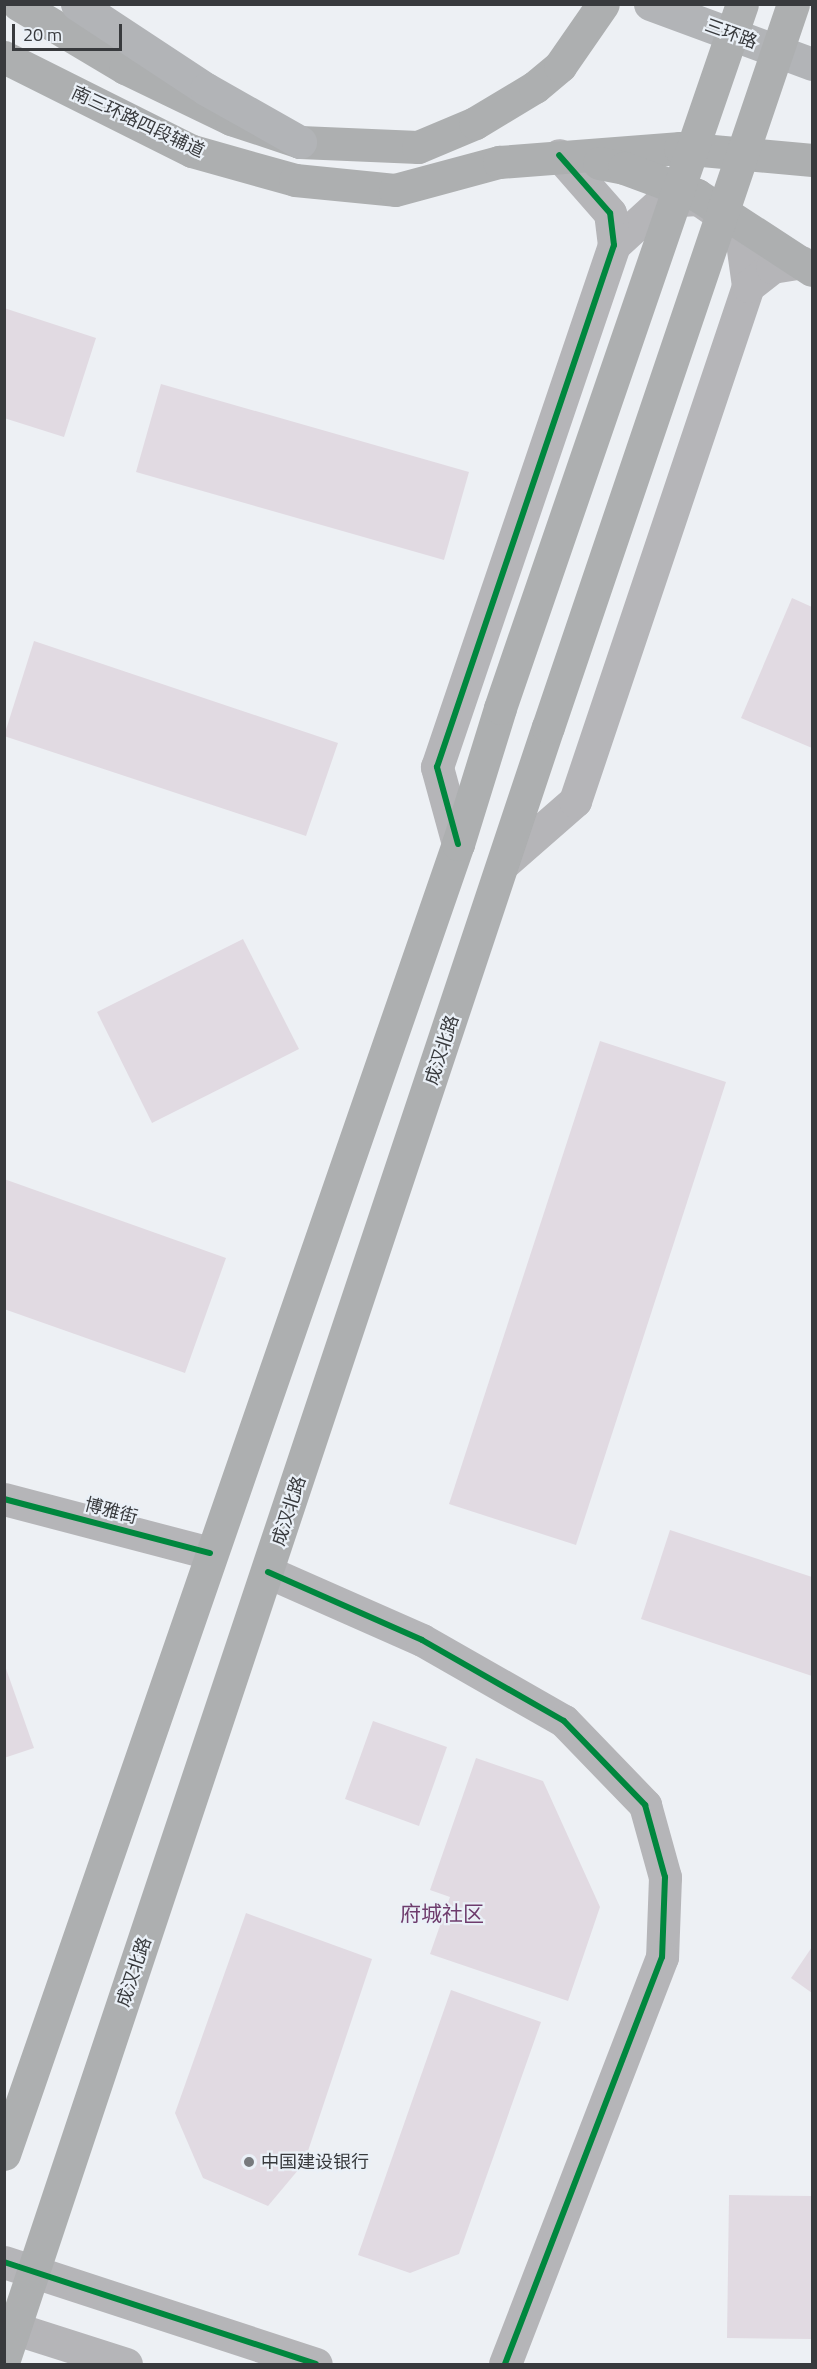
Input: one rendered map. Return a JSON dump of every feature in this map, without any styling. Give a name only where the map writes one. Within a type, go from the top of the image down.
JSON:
[{"type":"highway","points":[[77,4],[206,89],[300,142]]},
{"type":"highway","name":"三环路","points":[[650,4],[813,64]]},
{"type":"main road","points":[[18,4],[125,68],[231,119],[300,142],[418,147],[475,123],[535,87],[560,66],[603,4]]},
{"type":"main road","points":[[4,2154],[210,1553],[458,844],[500,708],[742,4]]},
{"type":"main road","name":"成汉北路","points":[[4,2359],[19,2266],[268,1572],[548,727],[793,4]]},
{"type":"main road","name":"南三环路四段辅道","points":[[4,57],[192,152],[295,180],[395,190],[499,162],[559,155],[680,148],[813,160]]},
{"type":"main road","name":"南三环路四段辅道","points":[[559,155],[624,168],[696,195],[808,266]]},
{"type":"street","points":[[458,844],[437,767],[614,245],[610,213],[559,155]]},
{"type":"street","points":[[505,862],[575,801],[748,286],[740,228],[698,200],[662,201],[614,245]]},
{"type":"street","points":[[748,286],[772,267],[808,266]]},
{"type":"street","name":"博雅街","points":[[4,1498],[210,1553]]},
{"type":"street","points":[[268,1572],[422,1640],[564,1721],[645,1806],[665,1877],[662,1957],[505,2364]]},
{"type":"street","points":[[19,2266],[316,2364]]},
{"type":"street","points":[[10,2326],[126,2364]]},
{"type":"building","points":[[4,308],[96,338],[64,437],[4,418]]},
{"type":"building","points":[[161,384],[469,472],[444,560],[136,472]]},
{"type":"building","points":[[792,598],[812,607],[812,748],[741,718]]},
{"type":"building","points":[[34,641],[338,743],[306,836],[4,736]]},
{"type":"building","points":[[243,939],[299,1049],[152,1123],[97,1012]]},
{"type":"building","points":[[600,1041],[726,1082],[576,1545],[449,1504]]},
{"type":"building","points":[[4,1179],[226,1258],[185,1373],[4,1309]]},
{"type":"building","points":[[670,1530],[812,1577],[812,1676],[641,1619]]},
{"type":"building","points":[[4,1663],[34,1748],[4,1758]]},
{"type":"building","points":[[373,1721],[447,1747],[419,1826],[345,1799]]},
{"type":"building","points":[[476,1758],[543,1781],[600,1907],[568,2001],[430,1954],[450,1897],[430,1890]]},
{"type":"building","points":[[246,1913],[372,1959],[304,2163],[268,2206],[203,2178],[175,2113]]},
{"type":"building","points":[[812,1947],[812,1993],[791,1978]]},
{"type":"building","points":[[451,1990],[541,2022],[459,2254],[410,2273],[358,2255]]},
{"type":"building","points":[[729,2195],[812,2196],[812,2339],[727,2338]]},
{"type":"cycle path","points":[[458,844],[437,767],[614,245],[610,213],[559,155]]},
{"type":"cycle path","points":[[4,1499],[210,1553]]},
{"type":"cycle path","points":[[268,1572],[422,1640],[564,1721],[645,1805],[665,1877],[662,1957],[505,2364]]},
{"type":"cycle path","points":[[4,2262],[316,2364]]},
{"type":"place","name":"中国建设银行","points":[[249,2162]]},
{"type":"district","name":"府城社区","points":[[442,1913]]}]
